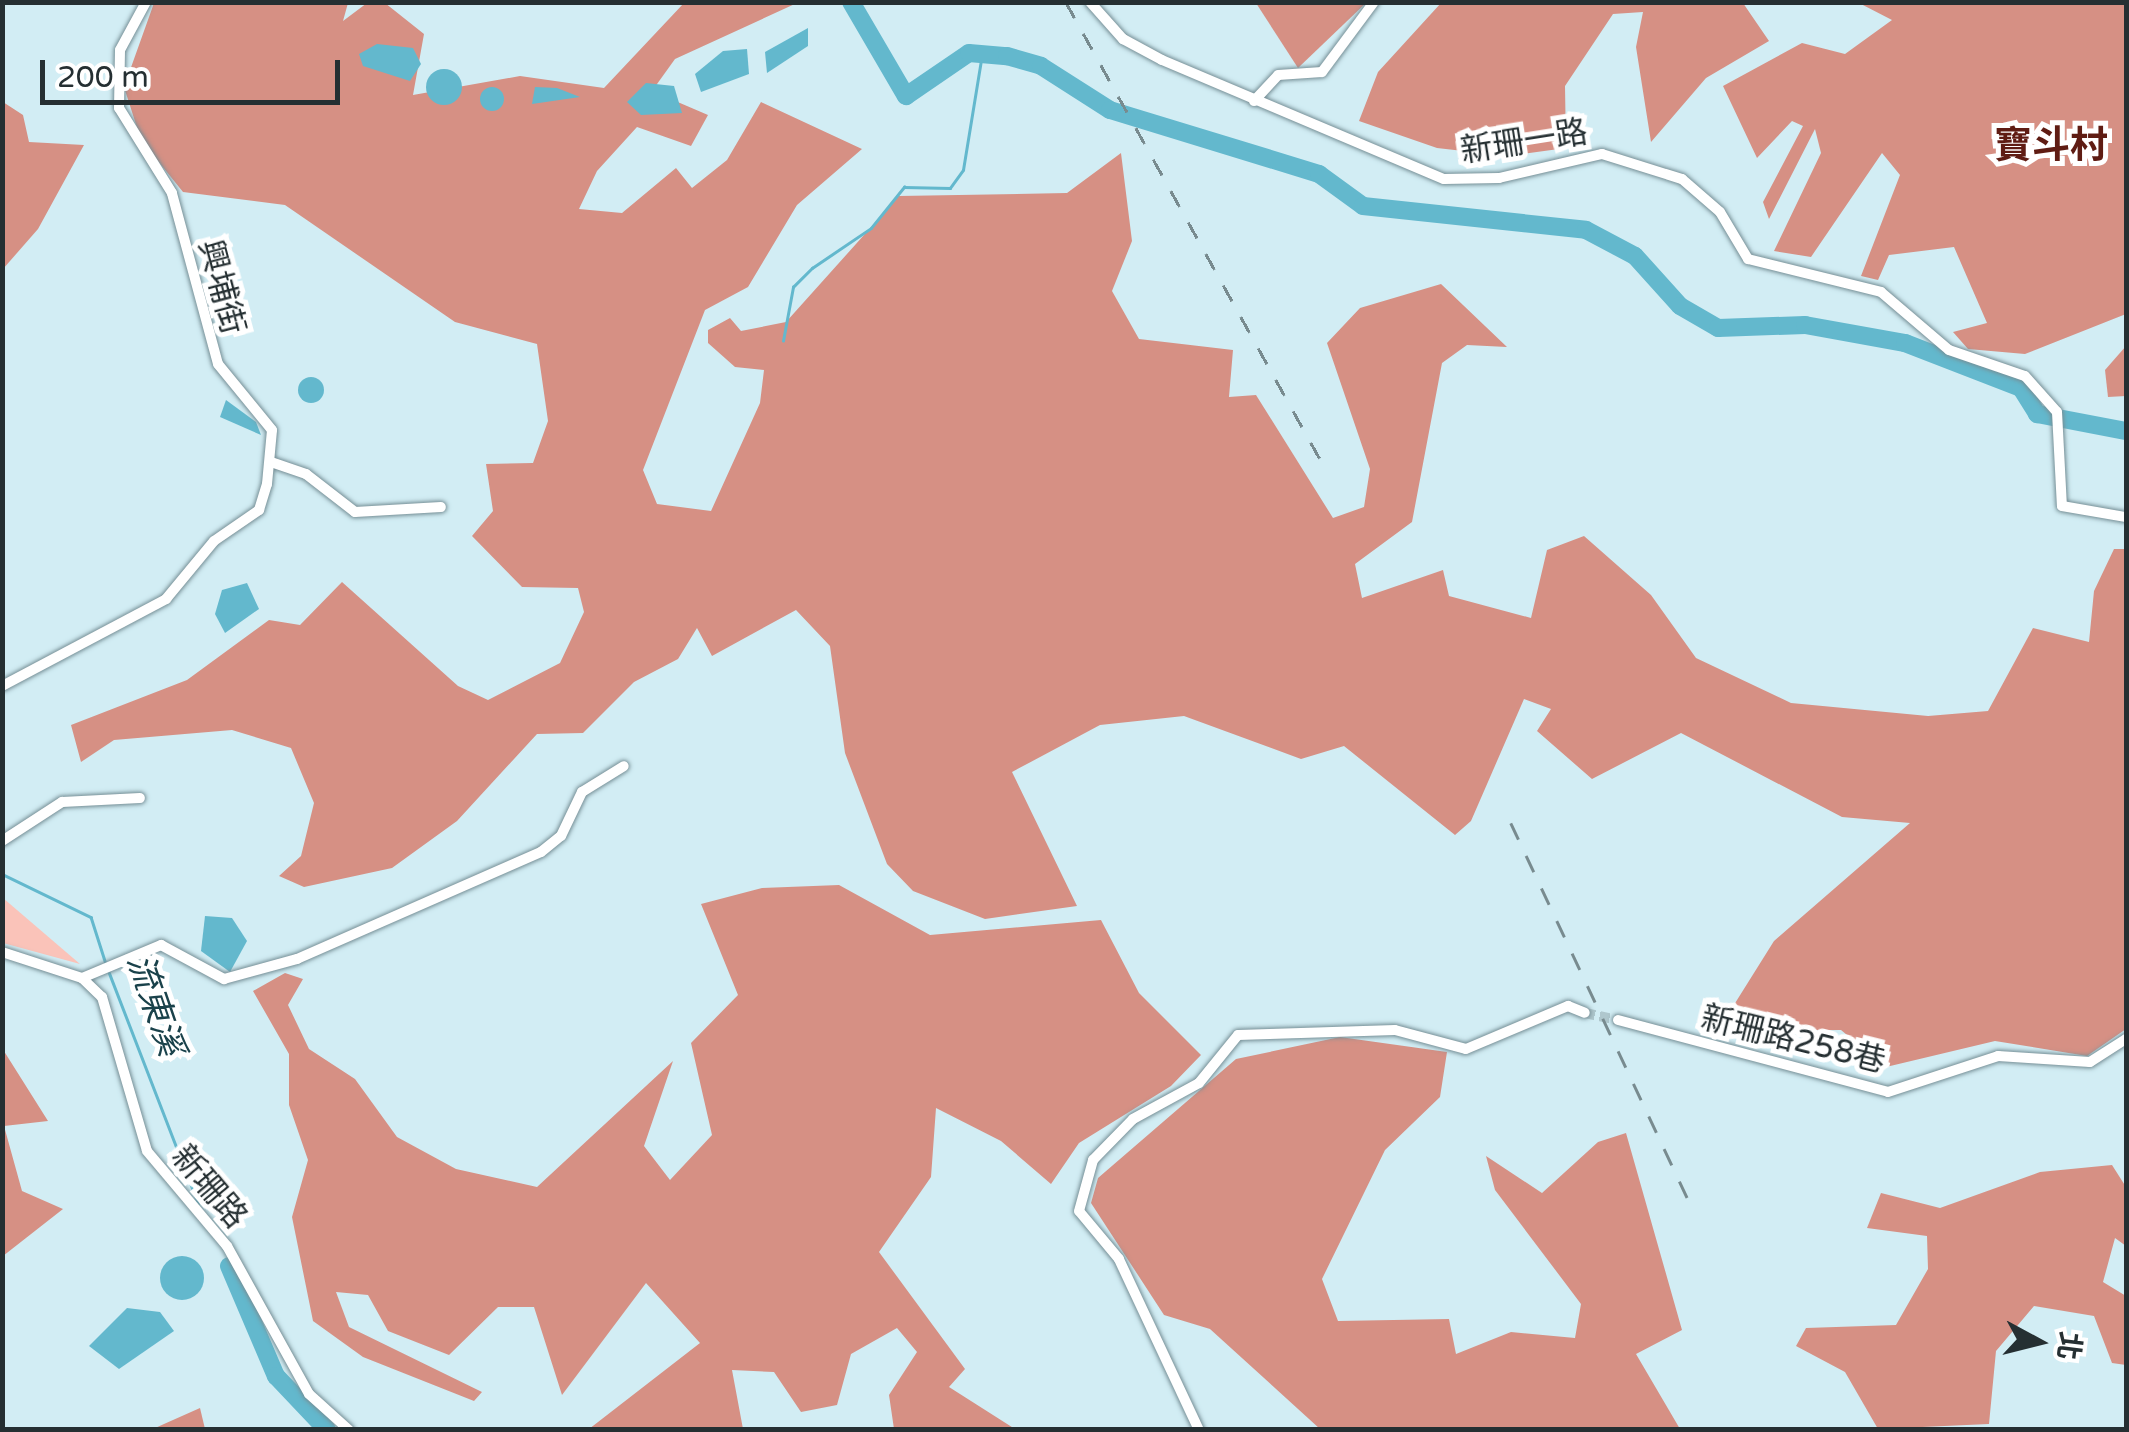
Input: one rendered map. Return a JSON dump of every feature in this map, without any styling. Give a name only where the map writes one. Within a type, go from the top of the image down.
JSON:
[{"type":"street","name":"興埔街","points":[[2,686],[181,587],[214,541],[259,510],[271,462],[272,430],[224,373],[200,326],[172,192],[119,108],[120,50],[146,2]]},
{"type":"street","name":"新珊一路","points":[[1090,2],[1123,38],[1254,101],[1444,178],[1499,178],[1602,154],[1642,162],[1709,202],[1748,259],[1901,302],[1934,340],[2026,376],[2057,412],[2062,506],[2126,517]]},
{"type":"street","points":[[1254,101],[1278,75],[1322,72],[1374,2]]},
{"type":"street","points":[[271,462],[306,474],[355,512],[441,507]]},
{"type":"street","points":[[2,952],[82,978],[118,960],[172,946],[224,980],[297,959],[540,852],[562,836],[582,792],[624,766]]},
{"type":"street","points":[[3,841],[62,802],[140,798]]},
{"type":"street","name":"新珊路","points":[[82,978],[102,997],[147,1151],[227,1246],[308,1394],[349,1430]]},
{"type":"street","points":[[1199,1430],[1119,1260],[1079,1210],[1094,1160],[1133,1119],[1199,1083],[1238,1035],[1395,1030],[1466,1048],[1568,1006],[1585,1013]]},
{"type":"street","name":"新珊路258巷","points":[[1618,1020],[1888,1092],[1998,1056],[2090,1062],[2126,1039]]},
{"type":"shaded area","points":[[1367,2],[1298,68],[1256,3]]},
{"type":"shaded area","points":[[154,3],[348,3],[343,21],[367,3],[385,3],[424,34],[413,95],[520,76],[604,88],[684,3],[797,3],[675,59],[652,91],[708,115],[691,146],[637,127],[597,171],[579,209],[622,213],[676,168],[692,188],[727,160],[761,102],[862,149],[797,205],[748,287],[705,310],[643,470],[657,504],[711,511],[760,403],[764,370],[735,367],[708,343],[708,330],[730,318],[741,331],[786,322],[899,196],[1067,193],[1121,153],[1132,241],[1112,291],[1139,339],[1233,350],[1229,397],[1256,395],[1333,518],[1364,507],[1370,469],[1327,343],[1360,308],[1441,284],[1507,347],[1467,345],[1442,363],[1412,522],[1355,564],[1362,598],[1443,570],[1449,596],[1531,618],[1547,550],[1584,536],[1651,595],[1696,658],[1791,703],[1928,716],[1988,711],[2033,628],[2089,642],[2094,591],[2114,549],[2126,549],[2126,1029],[2087,1056],[1995,1041],[1886,1067],[1841,1030],[1732,1031],[1732,1008],[1774,941],[1910,823],[1842,817],[1681,733],[1592,779],[1537,731],[1551,709],[1524,699],[1471,821],[1455,835],[1344,746],[1301,759],[1184,716],[1100,725],[1012,772],[1077,906],[985,919],[913,891],[887,864],[845,753],[830,646],[796,610],[712,656],[697,628],[678,659],[634,682],[583,733],[537,734],[457,821],[392,868],[304,887],[279,876],[301,856],[314,803],[291,748],[232,730],[114,740],[81,762],[71,725],[187,680],[269,620],[300,625],[342,582],[458,686],[488,700],[560,663],[584,612],[578,588],[522,587],[472,536],[493,511],[486,464],[533,463],[548,421],[537,344],[455,322],[285,205],[183,192],[141,140],[124,87]]},
{"type":"shaded area","points":[[1441,3],[1743,3],[1769,41],[1706,78],[1651,142],[1636,47],[1643,12],[1613,14],[1565,86],[1566,148],[1507,156],[1437,148],[1359,121],[1378,72]]},
{"type":"shaded area","points":[[1859,3],[2126,3],[2126,314],[2025,354],[1968,349],[1953,332],[1987,323],[1954,247],[1889,255],[1878,280],[1861,276],[1900,175],[1882,153],[1811,257],[1774,251],[1821,153],[1815,129],[1769,219],[1763,202],[1803,126],[1792,121],[1757,158],[1723,86],[1802,43],[1845,54],[1892,20]]},
{"type":"shaded area","points":[[3,102],[23,115],[29,142],[84,145],[38,229],[3,269]]},
{"type":"shaded area","points":[[2126,346],[2126,396],[2108,397],[2105,370]]},
{"type":"shaded area","points":[[839,885],[930,935],[1101,920],[1139,993],[1201,1055],[1171,1086],[1079,1143],[1051,1184],[1001,1141],[936,1108],[931,1177],[879,1252],[965,1369],[949,1387],[1015,1429],[894,1429],[889,1395],[917,1352],[897,1328],[851,1354],[837,1405],[801,1412],[774,1372],[732,1370],[743,1429],[589,1429],[700,1343],[646,1283],[562,1395],[534,1307],[498,1307],[449,1355],[388,1331],[368,1295],[336,1292],[349,1327],[482,1392],[474,1401],[363,1357],[313,1321],[292,1217],[308,1160],[289,1105],[289,1054],[253,991],[285,973],[303,979],[288,1005],[309,1049],[355,1079],[397,1137],[456,1169],[537,1187],[673,1061],[644,1146],[670,1180],[712,1135],[691,1043],[738,995],[701,904],[762,888]]},
{"type":"shaded area","points":[[3,898],[80,964],[3,943]]},
{"type":"shaded area","points":[[1340,1037],[1447,1052],[1440,1097],[1385,1150],[1322,1279],[1338,1321],[1449,1319],[1456,1354],[1511,1332],[1575,1338],[1581,1304],[1495,1190],[1486,1156],[1542,1193],[1598,1142],[1626,1133],[1682,1330],[1636,1354],[1680,1429],[1320,1429],[1210,1329],[1164,1315],[1091,1203],[1098,1178],[1236,1059]]},
{"type":"shaded area","points":[[2,1048],[48,1121],[4,1126],[22,1191],[63,1209],[3,1256]]},
{"type":"shaded area","points":[[2112,1165],[2126,1187],[2126,1246],[2115,1238],[2103,1282],[2126,1296],[2126,1365],[2112,1363],[2094,1316],[2034,1306],[1996,1351],[1989,1424],[1878,1429],[1845,1372],[1796,1346],[1806,1328],[1896,1325],[1928,1269],[1927,1236],[1867,1228],[1881,1193],[1940,1208],[2040,1172]]},
{"type":"shaded area","points":[[200,1408],[205,1429],[153,1429],[164,1424]]},
{"type":"water","points":[[808,28],[808,46],[767,73],[765,52]]},
{"type":"water","points":[[377,44],[413,48],[421,64],[410,81],[363,66],[359,54]]},
{"type":"water","points":[[747,49],[749,74],[701,92],[695,74],[723,51]]},
{"type":"water","points":[[444,69],[457,74],[462,87],[457,100],[444,105],[431,100],[426,87],[431,74]]},
{"type":"water","points":[[646,83],[674,86],[682,113],[641,115],[627,102]]},
{"type":"water","points":[[492,87],[501,90],[501,108],[492,111],[483,108],[480,99],[483,90]]},
{"type":"water","points":[[535,87],[557,88],[580,97],[532,104]]},
{"type":"water","points":[[311,377],[320,381],[324,390],[320,399],[311,403],[302,399],[298,390],[302,381]]},
{"type":"water","points":[[226,400],[256,422],[261,435],[220,417]]},
{"type":"water","points":[[247,583],[259,609],[225,633],[215,614],[222,590]]},
{"type":"water","points":[[205,916],[232,918],[247,941],[230,972],[201,951]]},
{"type":"water","points":[[182,1256],[198,1262],[204,1278],[198,1294],[182,1300],[166,1294],[160,1278],[166,1262]]},
{"type":"water","points":[[127,1308],[160,1312],[174,1331],[119,1369],[89,1346]]},
{"type":"waterway","points":[[851,2],[906,96],[969,53],[1007,56],[1041,66],[1110,110],[1319,174],[1363,206],[1586,230],[1635,256],[1680,306],[1718,328],[1805,325],[1905,343],[2021,388],[2037,414],[2126,431]]},
{"type":"waterway","points":[[783,341],[793,287],[812,268],[871,228],[904,187],[950,188],[963,170],[982,54]]},
{"type":"waterway","name":"流東溪","points":[[2,874],[91,917],[106,964]]},
{"type":"waterway","name":"流東溪","points":[[109,972],[198,1203]]},
{"type":"waterway","name":"流東溪","points":[[229,1266],[276,1376],[327,1430]]},
{"type":"tunnel","points":[[1585,1013],[1618,1020]]},
{"type":"railway","points":[[1066,2],[1325,468]]},
{"type":"railway","points":[[1511,823],[1691,1205]]},
{"type":"district","name":"寶斗村","points":[[2051,147]]}]
